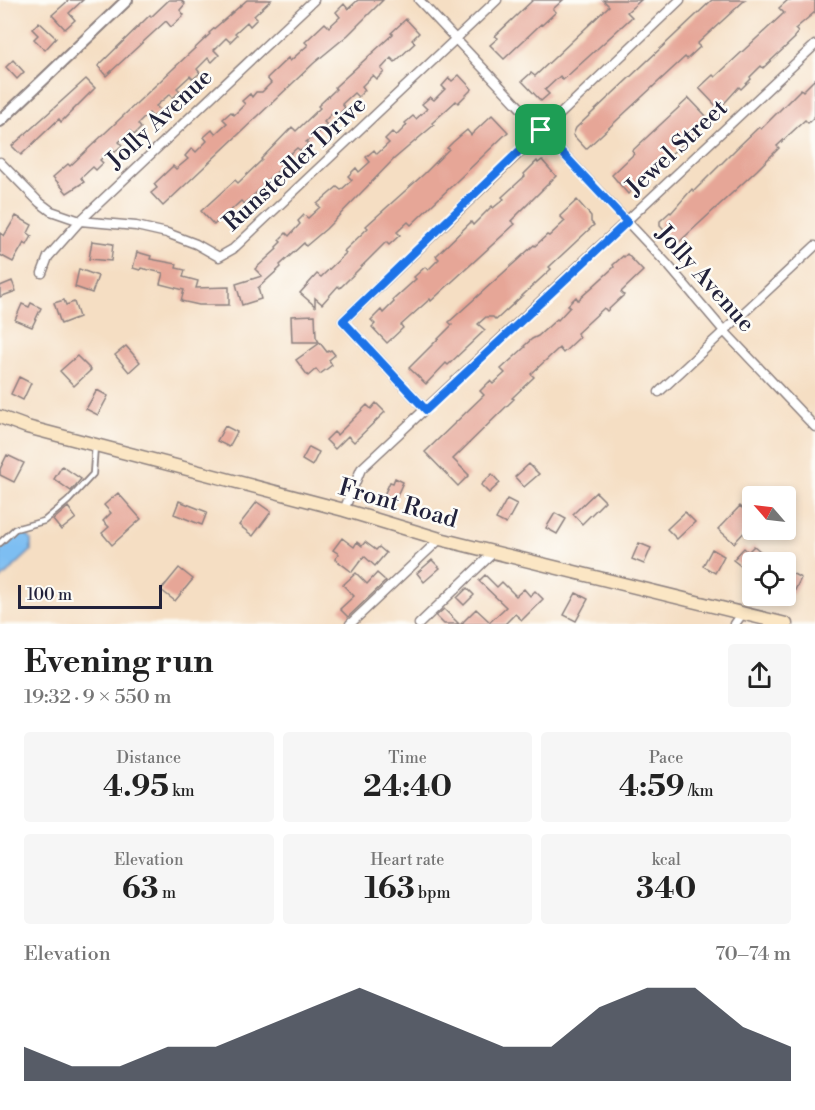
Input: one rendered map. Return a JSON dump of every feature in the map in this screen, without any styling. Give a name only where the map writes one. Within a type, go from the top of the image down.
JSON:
[{"type":"main road","name":"Front Road","points":[[0,417],[27,427],[344,510],[739,619],[786,624]]},
{"type":"street","points":[[0,121],[127,0]]},
{"type":"street","name":"Jolly Avenue","points":[[42,273],[48,256],[80,221],[314,0]]},
{"type":"street","name":"Jolly Avenue","points":[[419,0],[670,267],[724,331],[815,427]]},
{"type":"street","name":"Runstedler Drive","points":[[0,162],[39,202],[51,211],[80,221],[136,226],[167,233],[196,244],[219,257],[233,249],[497,0]]},
{"type":"street","points":[[426,410],[343,321],[680,0]]},
{"type":"street","name":"Jewel Street","points":[[344,510],[361,469],[815,45]]},
{"type":"street","points":[[660,392],[815,246]]},
{"type":"street","points":[[350,624],[440,538]]},
{"type":"street","points":[[419,624],[495,552]]},
{"type":"lane","points":[[0,543],[15,529],[44,521],[68,501],[93,474],[95,445]]},
{"type":"water","points":[[18,533],[26,533],[31,540],[31,551],[0,580],[0,549]]},
{"type":"building","points":[[69,0],[83,0],[69,13],[75,20],[65,29],[52,15]]},
{"type":"building","points":[[169,0],[181,0],[185,4],[180,10],[184,15],[171,27],[166,21],[106,76],[98,66],[150,15],[151,17]]},
{"type":"building","points":[[247,0],[271,0],[254,16],[257,19],[250,26],[247,22],[235,33],[237,35],[230,42],[226,38],[214,50],[219,55],[212,62],[208,58],[197,69],[200,73],[193,79],[190,76],[177,88],[180,91],[173,98],[170,94],[156,106],[160,110],[153,117],[149,113],[138,124],[141,128],[134,135],[130,131],[119,142],[122,145],[115,152],[112,148],[100,160],[103,163],[96,170],[93,167],[81,178],[84,182],[67,193],[53,177],[68,164],[70,166],[209,33]]},
{"type":"building","points":[[358,0],[383,0],[163,206],[151,193],[157,188],[154,184],[173,166],[176,169],[188,159],[185,156],[192,148],[196,152],[207,141],[204,137],[212,130],[215,134],[227,123],[223,119],[231,112],[234,115],[245,104],[242,101],[250,94],[252,97],[256,92],[262,92],[271,83],[267,78],[288,58],[290,61],[308,45],[305,42],[325,23],[329,27],[340,17],[336,12],[344,4],[348,9]]},
{"type":"building","points":[[533,0],[563,0],[553,9],[556,12],[504,59],[490,45],[498,38],[495,36]]},
{"type":"building","points":[[603,0],[641,0],[627,12],[632,17],[563,80],[560,76],[545,90],[549,94],[541,101],[522,81],[531,73],[535,76],[609,6]]},
{"type":"building","points":[[712,0],[745,0],[697,44],[700,47],[687,59],[685,57],[586,149],[573,135],[576,128]]},
{"type":"building","points":[[788,0],[815,0],[815,12],[795,29],[798,32],[795,38],[763,68],[761,66],[750,77],[751,79],[741,89],[739,87],[719,109],[699,88],[713,75],[715,77],[784,13],[779,8]]},
{"type":"building","points":[[406,19],[419,33],[412,40],[415,43],[395,62],[391,58],[381,69],[384,72],[377,79],[373,75],[362,86],[365,90],[358,97],[354,93],[342,104],[345,108],[338,115],[334,111],[324,122],[327,125],[306,142],[308,144],[301,151],[297,148],[279,164],[283,167],[262,184],[263,186],[244,204],[241,201],[229,212],[232,215],[225,222],[221,218],[214,225],[201,211],[235,180],[238,183],[292,127],[296,131],[320,108],[318,106],[336,89],[335,87],[393,34],[391,33]]},
{"type":"building","points":[[39,22],[56,38],[45,50],[34,39],[38,35],[32,29]]},
{"type":"building","points":[[13,60],[24,72],[17,79],[6,67]]},
{"type":"building","points":[[459,75],[472,89],[394,159],[326,229],[306,246],[304,243],[280,265],[281,267],[258,288],[261,299],[242,305],[236,284],[262,276],[255,269],[277,249],[276,247],[281,242],[279,240],[286,233],[289,236],[300,224],[298,221],[304,215],[308,218],[320,207],[317,204],[337,187],[341,190],[352,180],[348,176],[356,168],[359,172],[370,162],[366,157],[374,150],[377,154],[389,143],[385,139],[392,132],[396,136],[413,116],[416,119],[427,109],[422,104],[430,97],[434,100],[445,89],[442,86],[449,78],[452,81]]},
{"type":"building","points":[[86,79],[95,88],[61,122],[59,119],[21,155],[12,146]]},
{"type":"building","points":[[815,79],[815,116],[808,123],[805,120],[777,146],[779,148],[757,170],[677,244],[660,226],[660,221],[759,127],[761,129],[801,89],[803,91]]},
{"type":"building","points":[[689,98],[709,119],[628,194],[612,175],[634,154],[632,151]]},
{"type":"building","points":[[492,115],[508,132],[411,225],[408,222],[397,232],[400,235],[389,245],[386,242],[322,304],[315,298],[315,306],[300,293],[317,274],[321,277],[346,253],[344,251],[368,228],[366,226],[424,174],[453,142],[467,130],[471,135]]},
{"type":"building","points":[[542,160],[556,176],[511,221],[515,224],[431,301],[430,299],[401,325],[403,328],[387,343],[372,327],[375,324],[371,320],[381,310],[383,313],[425,267],[428,270],[439,259],[436,256],[471,222],[473,225],[492,206],[493,208],[504,199],[502,197],[525,176],[524,174],[537,161],[538,163]]},
{"type":"building","points":[[577,200],[591,216],[591,222],[594,225],[496,320],[493,317],[486,317],[478,324],[485,330],[448,365],[446,363],[426,384],[409,368],[452,325],[449,322],[534,245],[547,235],[549,236],[565,221],[560,216]]},
{"type":"building","points":[[16,216],[32,225],[28,233],[32,236],[27,245],[24,243],[13,262],[0,255],[0,233],[4,236]]},
{"type":"building","points":[[92,241],[113,244],[111,261],[89,259]]},
{"type":"building","points":[[137,252],[151,256],[150,259],[177,264],[176,268],[185,270],[183,277],[198,281],[196,288],[229,287],[229,305],[199,305],[181,301],[184,290],[160,284],[163,273],[133,268]]},
{"type":"building","points":[[627,254],[643,271],[621,292],[624,295],[607,311],[604,308],[577,333],[580,337],[563,353],[559,348],[531,374],[534,377],[512,398],[514,399],[453,459],[469,475],[458,486],[425,452],[484,395],[480,391],[490,381],[493,384],[505,373],[501,369],[524,346],[558,320],[576,297],[578,300]]},
{"type":"building","points":[[79,269],[98,276],[92,293],[75,287]]},
{"type":"building","points":[[12,281],[16,291],[0,297],[0,286]]},
{"type":"building","points":[[64,300],[66,305],[74,302],[79,317],[61,324],[54,303]]},
{"type":"building","points":[[31,303],[41,308],[32,327],[15,320],[22,304],[29,307]]},
{"type":"building","points":[[315,315],[316,337],[319,342],[292,342],[291,316]]},
{"type":"building","points":[[320,343],[327,352],[331,350],[335,355],[329,360],[332,365],[320,374],[316,369],[308,376],[296,360]]},
{"type":"building","points":[[126,346],[140,362],[129,372],[115,355]]},
{"type":"building","points":[[77,356],[91,370],[74,386],[60,371]]},
{"type":"building","points":[[19,377],[31,383],[23,400],[11,394]]},
{"type":"building","points":[[97,390],[108,396],[98,415],[86,409]]},
{"type":"building","points":[[376,403],[385,412],[354,442],[348,436],[335,449],[326,440],[334,432],[337,435],[367,405],[371,409]]},
{"type":"building","points":[[225,426],[237,432],[229,447],[217,441]]},
{"type":"building","points":[[309,447],[319,452],[312,466],[302,460]]},
{"type":"building","points":[[7,455],[24,463],[14,482],[0,475],[0,469]]},
{"type":"building","points":[[529,464],[539,474],[524,487],[515,477]]},
{"type":"building","points":[[62,466],[81,479],[71,491],[54,479]]},
{"type":"building","points":[[492,474],[500,483],[489,493],[481,485]]},
{"type":"building","points":[[395,478],[403,482],[395,500],[384,495],[390,482],[393,483]]},
{"type":"building","points":[[596,492],[605,501],[582,524],[573,514]]},
{"type":"building","points":[[118,493],[141,519],[112,545],[102,533],[109,527],[103,521],[111,513],[104,505]]},
{"type":"building","points":[[507,499],[517,504],[506,524],[496,519]]},
{"type":"building","points":[[179,501],[207,512],[202,525],[174,514]]},
{"type":"building","points":[[257,502],[271,512],[253,536],[239,525]]},
{"type":"building","points":[[740,506],[742,508],[742,535],[734,543],[718,529]]},
{"type":"building","points":[[68,507],[76,518],[61,530],[53,520]]},
{"type":"building","points":[[685,512],[695,522],[677,539],[667,529]]},
{"type":"building","points":[[555,513],[566,519],[557,534],[546,528]]},
{"type":"building","points":[[342,538],[354,547],[357,542],[362,546],[365,542],[376,550],[379,547],[386,553],[375,566],[364,556],[352,572],[335,559],[339,554],[333,550]]},
{"type":"building","points":[[639,543],[651,548],[644,564],[632,559]]},
{"type":"building","points":[[754,546],[761,552],[748,552]]},
{"type":"building","points":[[744,548],[748,552],[742,552],[742,567],[733,560]]},
{"type":"building","points":[[712,549],[724,556],[715,573],[703,566]]},
{"type":"building","points":[[432,560],[440,568],[424,582],[417,573]]},
{"type":"building","points":[[179,568],[193,579],[175,601],[161,590]]},
{"type":"building","points":[[356,573],[367,584],[377,573],[386,581],[348,617],[340,609],[354,596],[343,585]]},
{"type":"building","points":[[485,575],[497,587],[502,582],[516,596],[524,589],[530,596],[535,591],[543,599],[522,620],[515,614],[505,624],[461,624],[476,609],[490,622],[506,607],[479,581]]},
{"type":"building","points":[[796,575],[801,578],[796,588]]},
{"type":"building","points":[[467,588],[474,595],[464,605],[457,598]]},
{"type":"building","points":[[576,593],[588,599],[576,621],[564,615]]},
{"type":"building","points":[[444,609],[459,624],[444,624],[436,616]]},
{"type":"route","points":[[541,130],[627,222],[426,410],[343,321],[541,130]]}]
